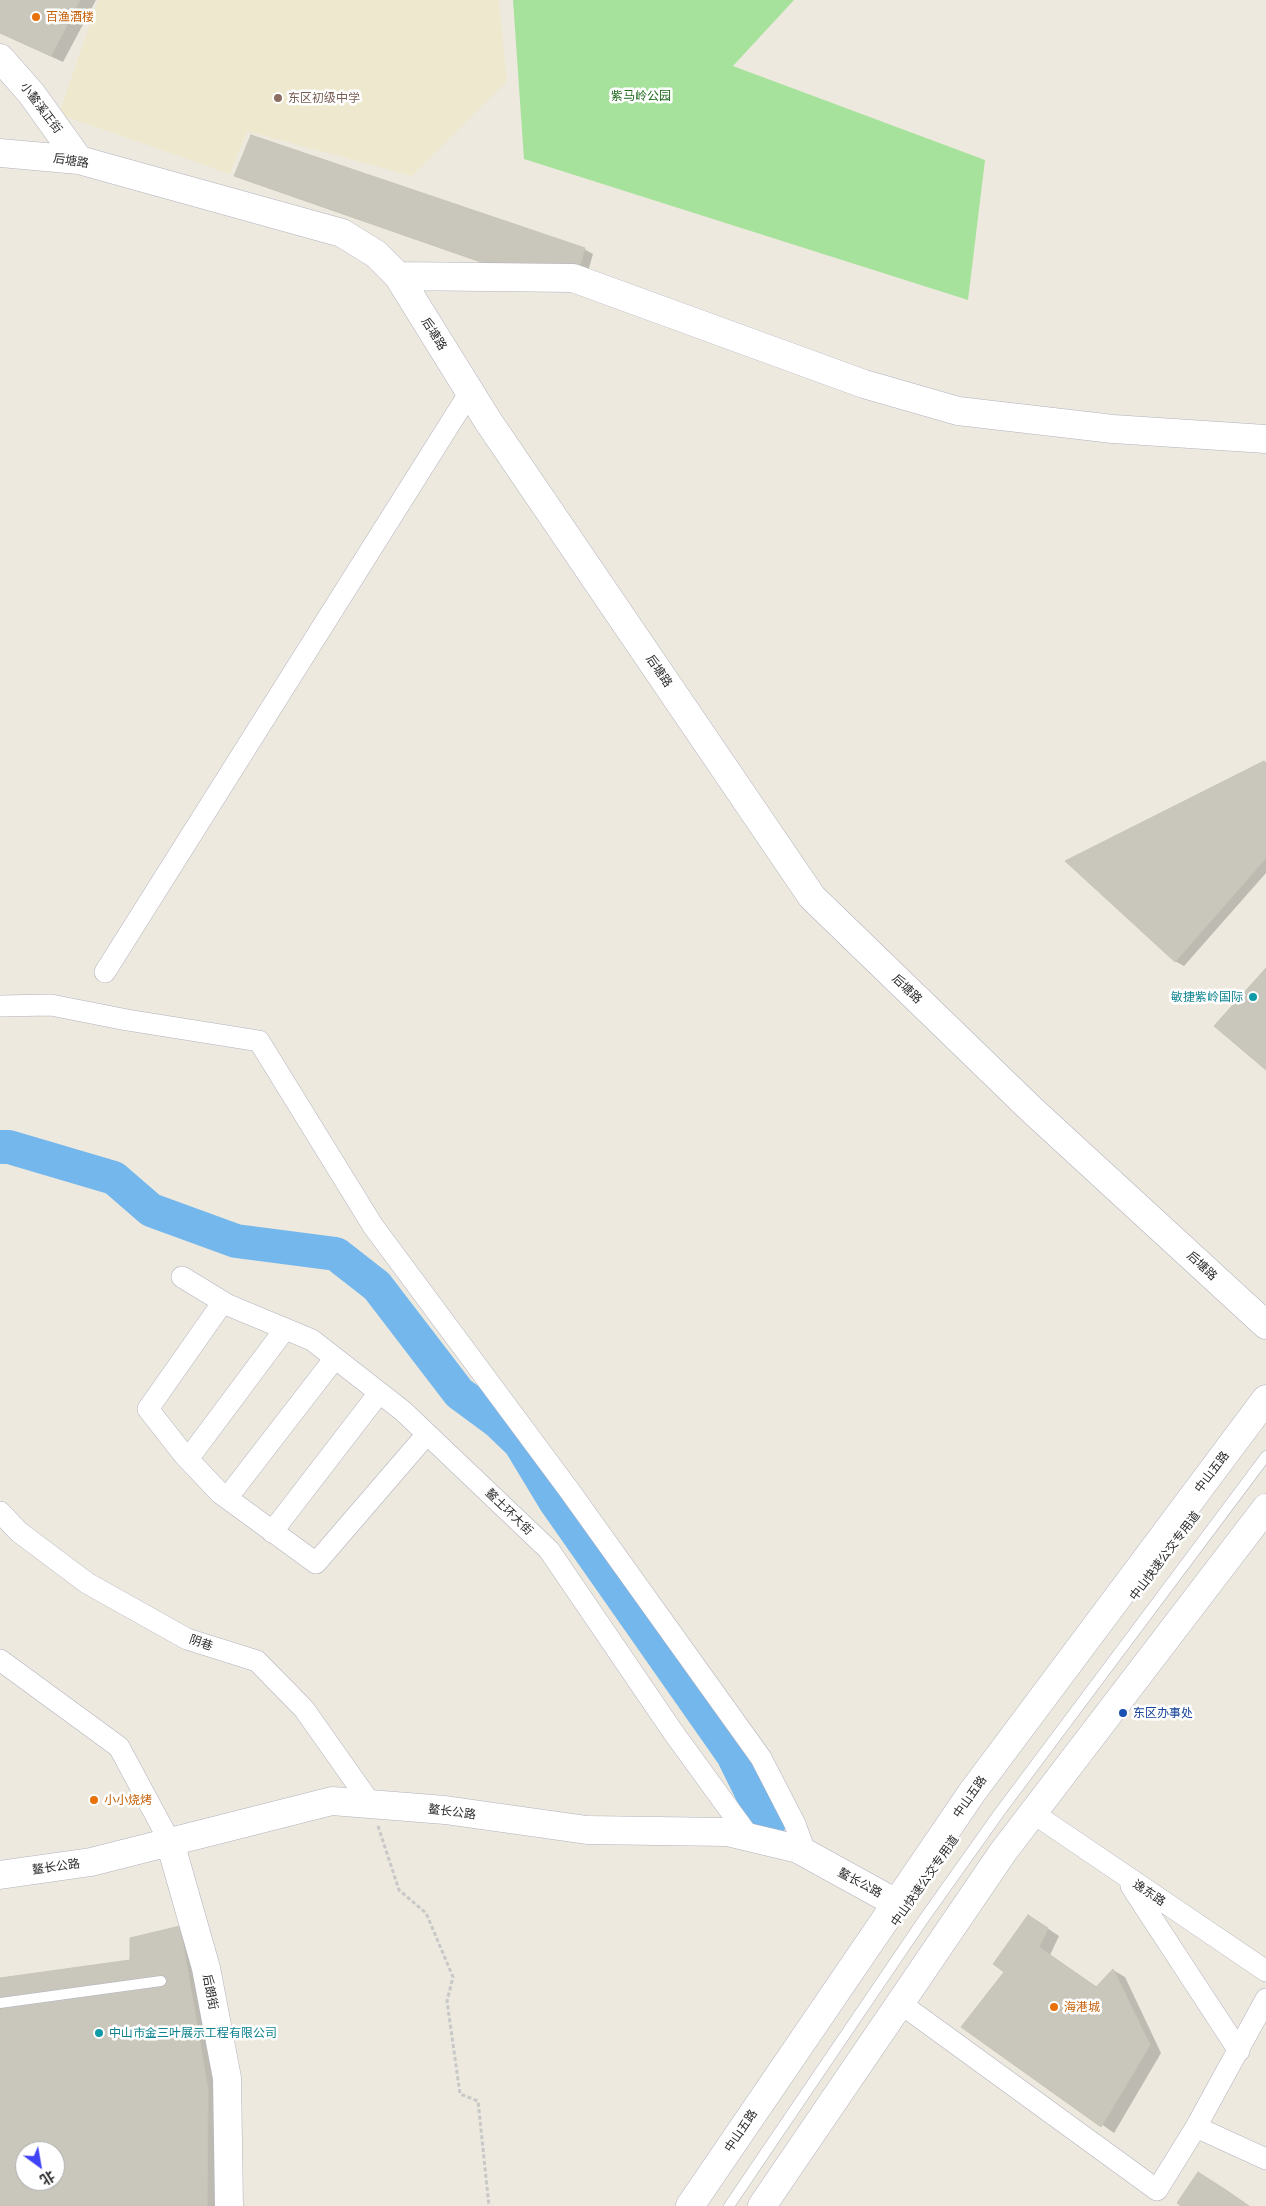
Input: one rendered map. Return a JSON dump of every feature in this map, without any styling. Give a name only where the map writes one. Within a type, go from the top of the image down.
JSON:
[{"type":"street","name":"小鳌溪正街","points":[[0,58],[31,93],[79,160]]},
{"type":"street","name":"后塘路","points":[[0,153],[79,160],[342,233],[376,254],[398,276],[470,392],[812,897],[1032,1110],[1266,1325]]},
{"type":"street","points":[[398,276],[573,278],[864,384],[958,411],[1113,428],[1266,439]]},
{"type":"street","points":[[105,972],[470,392]]},
{"type":"street","points":[[0,1006],[50,1005],[127,1020],[259,1041],[373,1226],[569,1490],[761,1758],[795,1824],[806,1854]]},
{"type":"street","name":"鳌土环大街","points":[[182,1277],[223,1302],[312,1340],[427,1434],[549,1550],[673,1732],[750,1838]]},
{"type":"street","points":[[223,1302],[148,1409],[188,1459],[227,1498],[316,1563],[427,1434]]},
{"type":"street","points":[[188,1459],[285,1329]]},
{"type":"street","points":[[227,1498],[335,1358]]},
{"type":"street","points":[[272,1532],[379,1393]]},
{"type":"street","name":"中山五路","points":[[690,2206],[973,1791],[1266,1399]]},
{"type":"street","points":[[762,2206],[1003,1852],[1266,1508]]},
{"type":"street","name":"阴巷","points":[[0,1512],[19,1532],[87,1583],[187,1639],[256,1661],[304,1709],[371,1804]]},
{"type":"street","points":[[0,1660],[119,1747],[170,1842]]},
{"type":"street","name":"鳌长公路","points":[[0,1875],[91,1862],[332,1801],[445,1810],[587,1830],[727,1832],[798,1849],[896,1903]]},
{"type":"street","name":"逸东路","points":[[1033,1813],[1126,1878],[1266,1971]]},
{"type":"street","name":"后朗街","points":[[170,1842],[206,1968],[227,2078],[229,2206]]},
{"type":"street","points":[[1126,1878],[1239,2051]]},
{"type":"street","points":[[900,2003],[1157,2190],[1196,2127],[1266,1999]]},
{"type":"street","points":[[1196,2127],[1266,2159]]},
{"type":"lane","name":"中山快速公交专用道","points":[[729,2206],[923,1920],[999,1813],[1266,1456]]},
{"type":"lane","name":"中山快速公交专用道","points":[[765,2115],[927,1878]]},
{"type":"lane","points":[[0,2003],[160,1981]]},
{"type":"path","points":[[371,1804],[399,1890],[426,1913],[453,1977],[447,2001],[460,2094],[478,2101],[489,2206]]},
{"type":"shaded area","name":"东区初级中学","points":[[98,0],[499,0],[507,82],[412,176],[247,131],[230,174],[59,114]]},
{"type":"green space","name":"紫马岭公园","points":[[513,0],[794,0],[733,66],[985,160],[968,300],[524,159]]},
{"type":"building","name":"百渔酒楼","points":[[0,0],[80,0],[51,56],[0,33]]},
{"type":"building","points":[[251,135],[585,248],[578,271],[490,265],[234,176]]},
{"type":"building","points":[[1264,761],[1266,763],[1266,858],[1175,962],[1065,861]]},
{"type":"building","name":"敏捷紫岭国际","points":[[1266,968],[1266,1070],[1214,1026]]},
{"type":"building","name":"海港城","points":[[1028,1915],[1048,1928],[1039,1947],[1096,1987],[1113,1969],[1150,2045],[1101,2127],[961,2027],[1004,1972],[993,1964]]},
{"type":"building","name":"中山市金三叶展示工程有限公司","points":[[180,1926],[208,2089],[207,2206],[0,2206],[0,1978],[130,1960],[130,1938]]},
{"type":"building","points":[[1198,2172],[1249,2206],[1181,2206],[1177,2203]]},
{"type":"waterway","points":[[0,1147],[9,1147],[114,1178],[151,1210],[236,1241],[336,1254],[377,1286],[459,1393],[497,1421],[520,1443],[555,1501],[733,1755],[768,1826]]},
{"type":"place","name":"百渔酒楼","points":[[36,17]]},
{"type":"place","name":"东区初级中学","points":[[278,98]]},
{"type":"place","name":"敏捷紫岭国际","points":[[1253,997]]},
{"type":"place","name":"东区办事处","points":[[1123,1713]]},
{"type":"place","name":"小小烧烤","points":[[94,1800]]},
{"type":"place","name":"海港城","points":[[1054,2007]]},
{"type":"place","name":"中山市金三叶展示工程有限公司","points":[[99,2033]]}]
